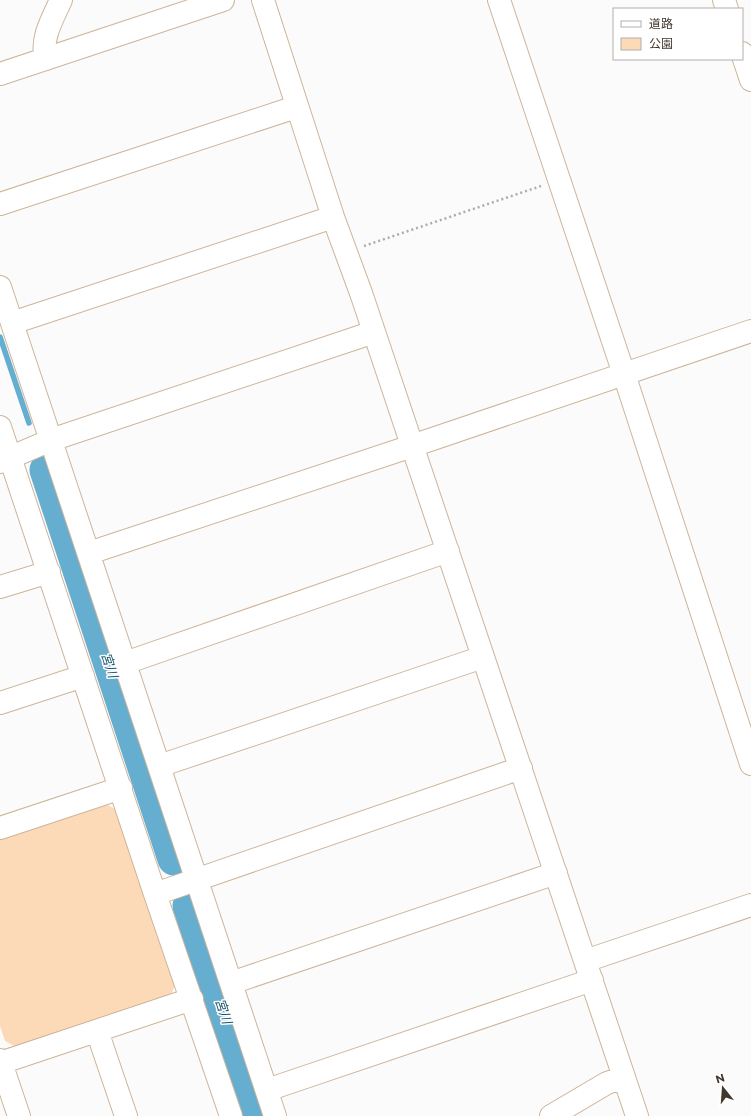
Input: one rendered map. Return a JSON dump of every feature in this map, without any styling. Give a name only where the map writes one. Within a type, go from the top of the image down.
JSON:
[{"type":"street","points":[[46,59],[44,40],[61,0]]},
{"type":"street","points":[[0,74],[223,0]]},
{"type":"street","points":[[263,0],[296,107],[333,217],[361,293],[637,1116]]},
{"type":"street","points":[[499,0],[624,374],[751,764]]},
{"type":"street","points":[[743,56],[751,80]]},
{"type":"street","points":[[0,204],[296,107]]},
{"type":"street","points":[[12,323],[333,217]]},
{"type":"street","points":[[0,287],[275,1116]]},
{"type":"street","points":[[88,554],[751,331]]},
{"type":"street","points":[[5,460],[51,440],[374,332]]},
{"type":"street","points":[[0,427],[5,460],[48,572],[155,894],[192,998],[231,1116]]},
{"type":"street","points":[[125,663],[448,551]]},
{"type":"street","points":[[0,587],[48,572]]},
{"type":"street","points":[[159,766],[483,657]]},
{"type":"street","points":[[0,703],[83,676]]},
{"type":"street","points":[[155,894],[520,768]]},
{"type":"street","points":[[0,828],[121,788]]},
{"type":"street","points":[[231,983],[556,873]]},
{"type":"street","points":[[267,1090],[588,970],[751,905]]},
{"type":"street","points":[[19,1116],[0,1062],[97,1031],[192,998]]},
{"type":"street","points":[[97,1031],[126,1116]]},
{"type":"street","points":[[551,1116],[607,1083],[624,1077]]},
{"type":"path","points":[[346,252],[559,180]]},
{"type":"green space","points":[[104,803],[115,809],[175,985],[171,995],[16,1047],[5,1041],[0,1026],[0,837]]},
{"type":"waterway","name":"宮川","points":[[0,337],[29,423]]},
{"type":"waterway","name":"宮川","points":[[46,470],[174,859]]},
{"type":"waterway","name":"宮川","points":[[189,906],[259,1116]]}]
